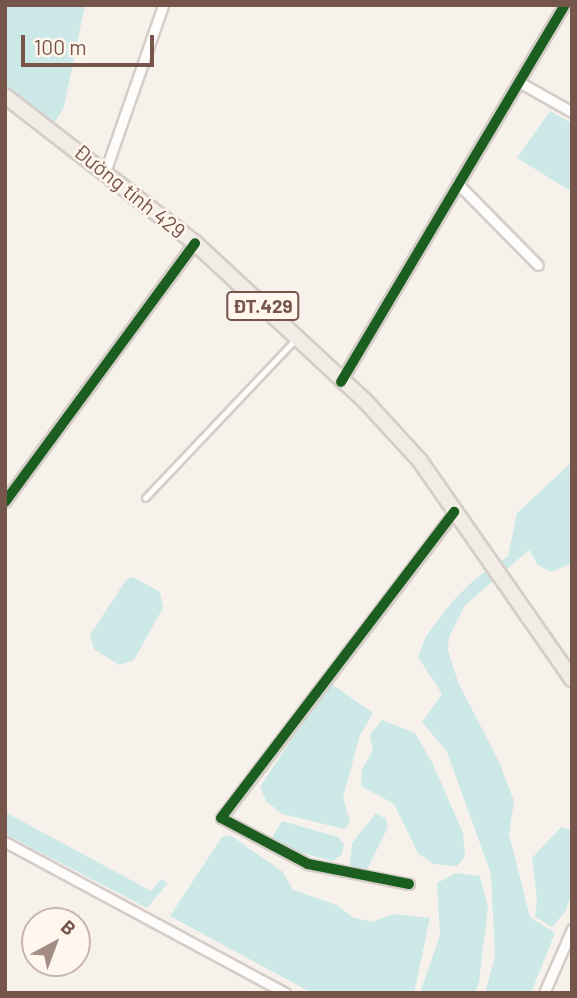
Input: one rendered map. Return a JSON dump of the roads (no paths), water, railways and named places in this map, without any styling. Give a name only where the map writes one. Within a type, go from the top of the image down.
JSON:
[{"type":"main road","name":"Đường tỉnh 429","points":[[5,96],[106,169],[195,243],[297,338],[414,454],[572,679]]},
{"type":"street","points":[[106,169],[163,5]]},
{"type":"street","points":[[341,382],[565,5]]},
{"type":"street","points":[[519,82],[572,113]]},
{"type":"street","points":[[457,183],[538,265]]},
{"type":"street","points":[[5,502],[195,243]]},
{"type":"street","points":[[409,884],[308,864],[221,818],[454,512]]},
{"type":"street","points":[[5,842],[285,993]]},
{"type":"street","points":[[544,993],[572,929]]},
{"type":"lane","points":[[145,498],[297,338]]},
{"type":"water","points":[[5,5],[85,5],[64,107],[55,122],[5,86]]},
{"type":"water","points":[[550,111],[572,123],[572,192],[517,158]]},
{"type":"water","points":[[572,462],[572,563],[551,572],[538,565],[529,550],[465,605],[449,637],[448,650],[458,682],[499,762],[514,801],[509,834],[530,917],[555,933],[531,993],[485,993],[495,956],[491,874],[447,752],[422,722],[442,694],[418,657],[426,636],[451,603],[476,578],[508,556],[517,513]]},
{"type":"water","points":[[133,577],[160,592],[163,608],[134,660],[119,665],[94,649],[90,635],[126,580]]},
{"type":"water","points":[[333,685],[373,713],[360,735],[343,797],[350,822],[344,829],[282,814],[266,801],[260,787],[327,686]]},
{"type":"water","points":[[382,720],[415,733],[432,762],[463,833],[465,856],[457,866],[433,864],[418,853],[394,804],[361,786],[362,770],[373,750],[370,735]]},
{"type":"water","points":[[5,812],[151,891],[161,879],[168,883],[147,908],[5,834]]},
{"type":"water","points":[[376,813],[386,819],[388,827],[367,869],[361,870],[350,865],[352,843]]},
{"type":"water","points":[[282,821],[338,837],[344,844],[342,854],[333,861],[283,848],[271,839]]},
{"type":"water","points":[[561,827],[572,830],[572,890],[566,911],[552,927],[535,917],[537,899],[532,858]]},
{"type":"water","points":[[230,835],[283,872],[293,890],[337,905],[352,917],[372,922],[394,914],[430,918],[414,993],[312,993],[170,916],[222,837]]},
{"type":"water","points":[[456,873],[480,876],[488,907],[479,982],[475,993],[420,993],[440,935],[437,883]]},
{"type":"waterway","points":[[108,352],[180,253]]},
{"type":"waterway","points":[[5,491],[65,411]]}]
